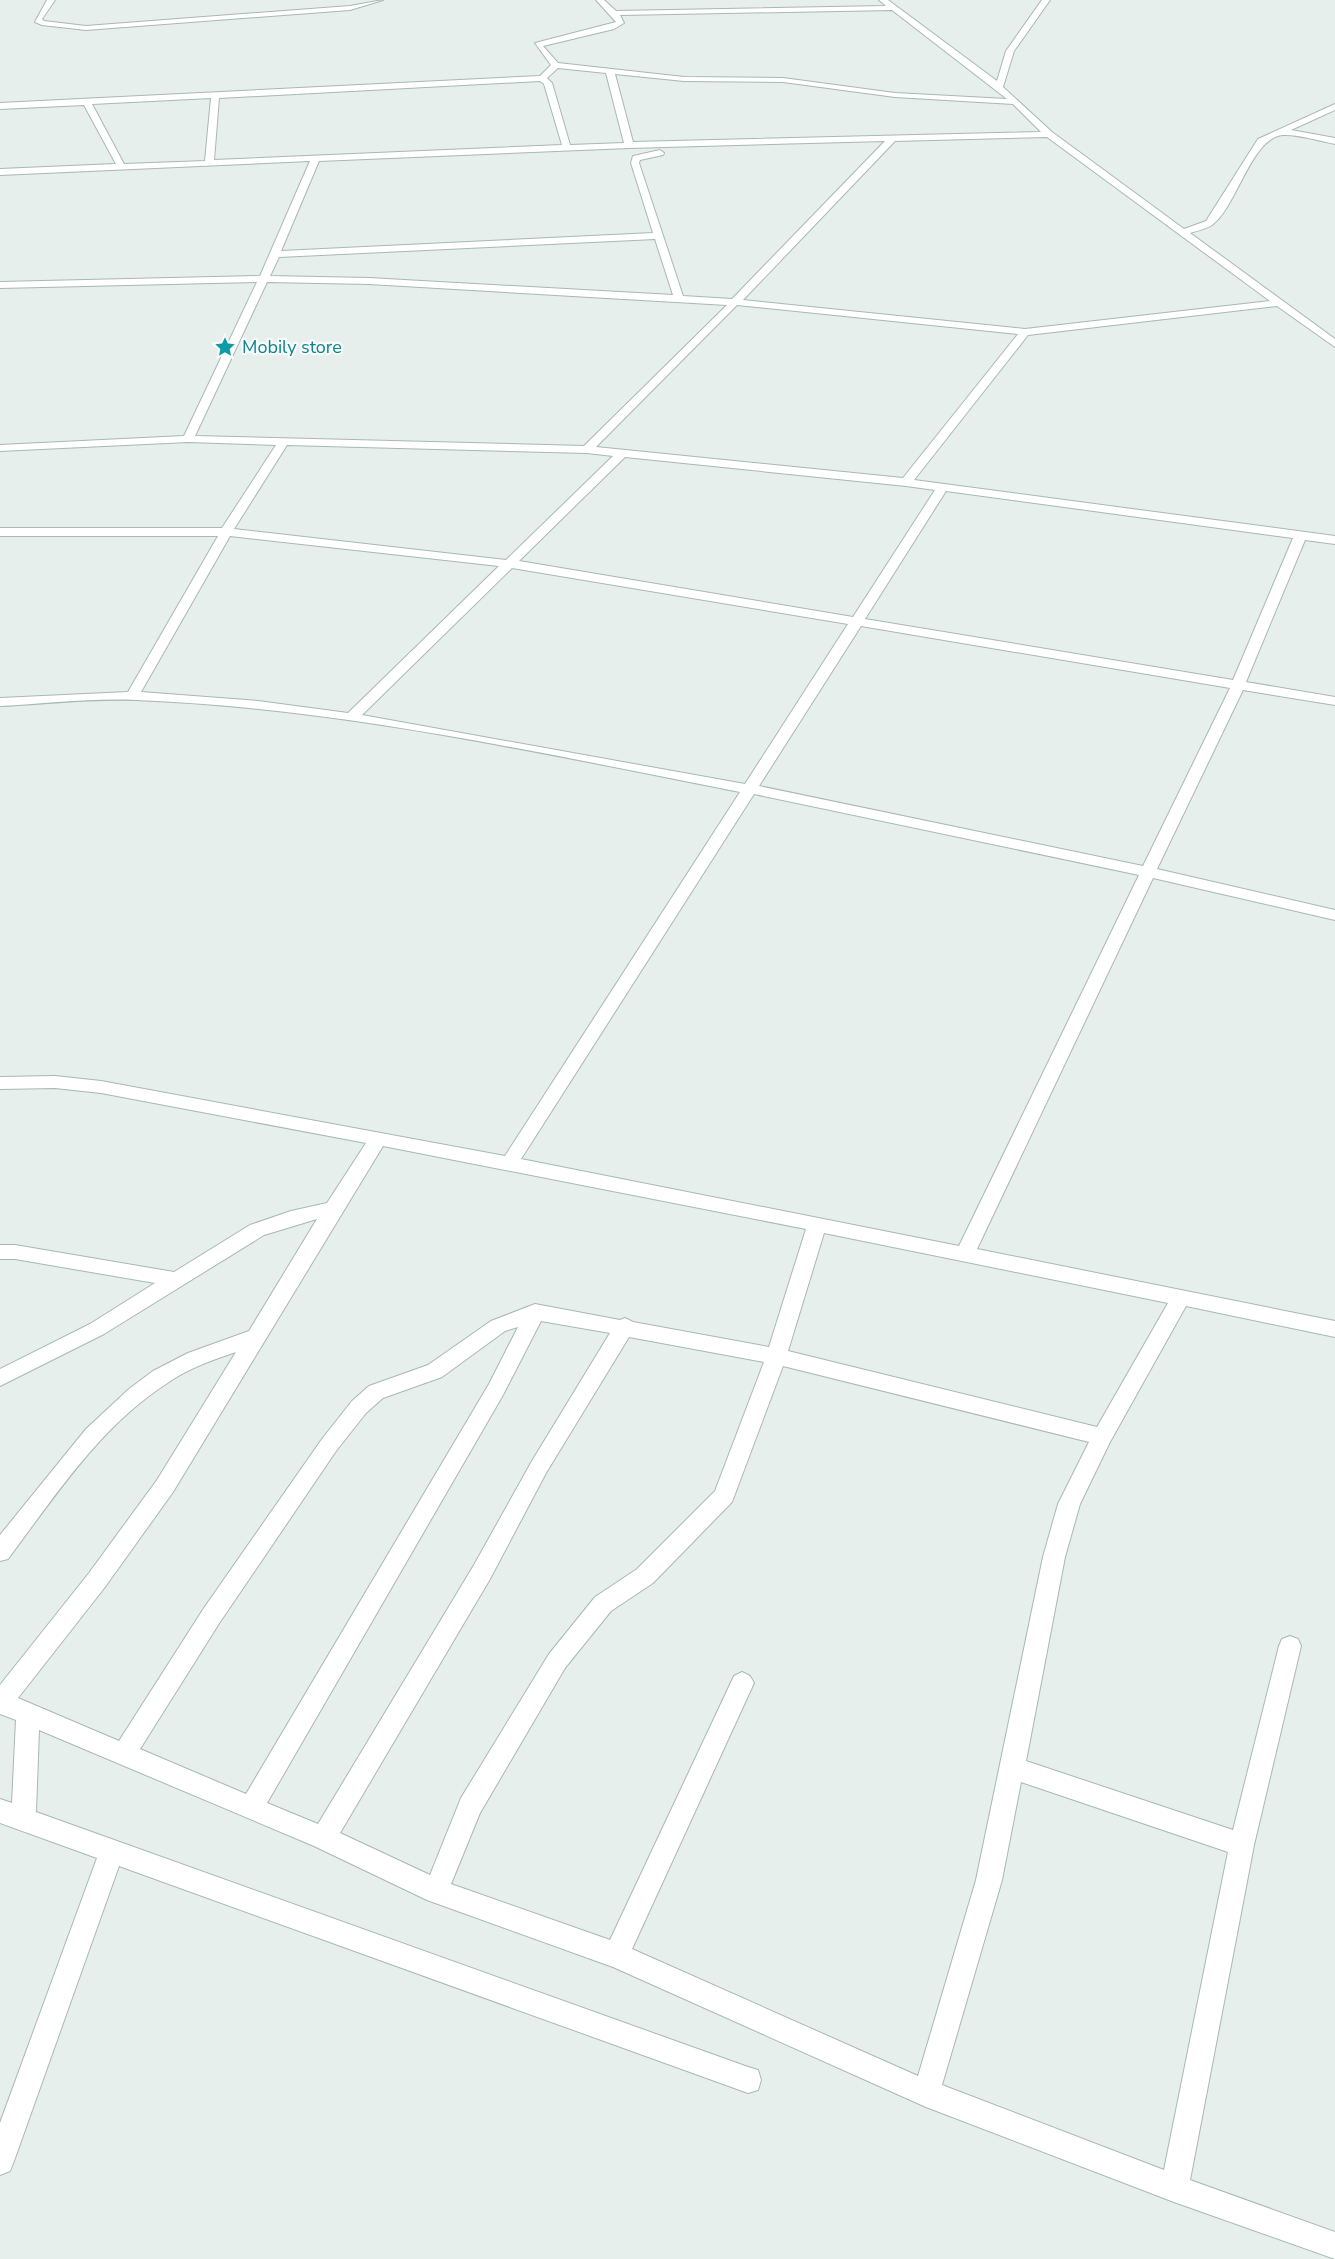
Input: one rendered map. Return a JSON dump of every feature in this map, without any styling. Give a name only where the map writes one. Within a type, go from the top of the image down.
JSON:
[{"type":"street","points":[[51,0],[38,20],[51,26],[86,28],[350,8],[379,0]]},
{"type":"street","points":[[600,0],[616,13],[621,19],[620,22],[611,27],[538,45],[556,64],[610,72],[703,80],[783,80],[895,95],[1015,102]]},
{"type":"street","points":[[883,0],[999,87],[1049,134],[1335,344]]},
{"type":"street","points":[[999,87],[1010,51],[1046,0]]},
{"type":"street","points":[[616,13],[894,8]]},
{"type":"street","points":[[0,106],[542,78],[556,64]]},
{"type":"street","points":[[610,72],[629,145]]},
{"type":"street","points":[[542,78],[548,83],[567,148]]},
{"type":"street","points":[[209,163],[215,95]]},
{"type":"street","points":[[87,102],[122,166]]},
{"type":"street","points":[[1184,232],[1209,223],[1242,175],[1257,146],[1268,137],[1284,132],[1335,107]]},
{"type":"street","points":[[1284,132],[1335,141]]},
{"type":"street","points":[[0,172],[629,145],[895,136],[1049,134]]},
{"type":"street","points":[[587,450],[735,302],[895,136]]},
{"type":"street","points":[[679,299],[635,163],[636,158],[642,155],[887,145]]},
{"type":"street","points":[[189,439],[275,254],[315,159]]},
{"type":"street","points":[[275,254],[658,236]]},
{"type":"street","points":[[0,285],[263,279],[445,285],[735,302],[1025,332],[1280,303]]},
{"type":"street","points":[[906,482],[1025,332]]},
{"type":"street","points":[[0,448],[189,439],[587,450],[906,482],[1335,540]]},
{"type":"street","points":[[132,696],[226,532],[285,440]]},
{"type":"street","points":[[352,716],[621,455]]},
{"type":"street","points":[[509,1164],[943,487]]},
{"type":"street","points":[[0,532],[226,532],[511,564],[1335,701]]},
{"type":"street","points":[[966,1252],[1146,871],[1238,685],[1301,535]]},
{"type":"street","points":[[0,702],[132,696],[223,700],[352,716],[750,788],[1146,871],[1335,915]]},
{"type":"street","points":[[0,1083],[55,1082],[101,1087],[379,1137],[817,1225],[966,1252],[1335,1329]]},
{"type":"street","points":[[379,1137],[165,1486],[97,1580],[0,1702],[323,1838],[436,1891],[616,1955],[926,2093],[1174,2188],[1335,2246]]},
{"type":"street","points":[[0,1378],[97,1329],[257,1230],[291,1218],[333,1209]]},
{"type":"street","points":[[436,1891],[470,1806],[557,1661],[603,1604],[645,1576],[724,1496],[777,1356],[817,1225]]},
{"type":"street","points":[[0,1252],[15,1252],[179,1280]]},
{"type":"street","points":[[926,2093],[989,1880],[1044,1616],[1054,1557],[1069,1504],[1102,1437],[1181,1298]]},
{"type":"street","points":[[123,1755],[212,1615],[329,1445],[359,1407],[376,1392],[435,1371],[498,1326],[535,1312],[625,1326],[777,1356],[1102,1437]]},
{"type":"street","points":[[251,1808],[484,1410],[535,1312]]},
{"type":"street","points":[[323,1838],[482,1572],[539,1467],[625,1326]]},
{"type":"street","points":[[0,1552],[62,1471],[122,1405],[162,1376],[211,1352],[257,1336]]},
{"type":"street","points":[[1174,2188],[1242,1845],[1290,1646]]},
{"type":"street","points":[[616,1955],[742,1683]]},
{"type":"street","points":[[23,1821],[28,1714]]},
{"type":"street","points":[[1012,1768],[1242,1845]]},
{"type":"street","points":[[0,1811],[748,2080]]},
{"type":"street","points":[[0,2162],[112,1851]]},
{"type":"place","name":"Mobily store","points":[[225,347]]}]
